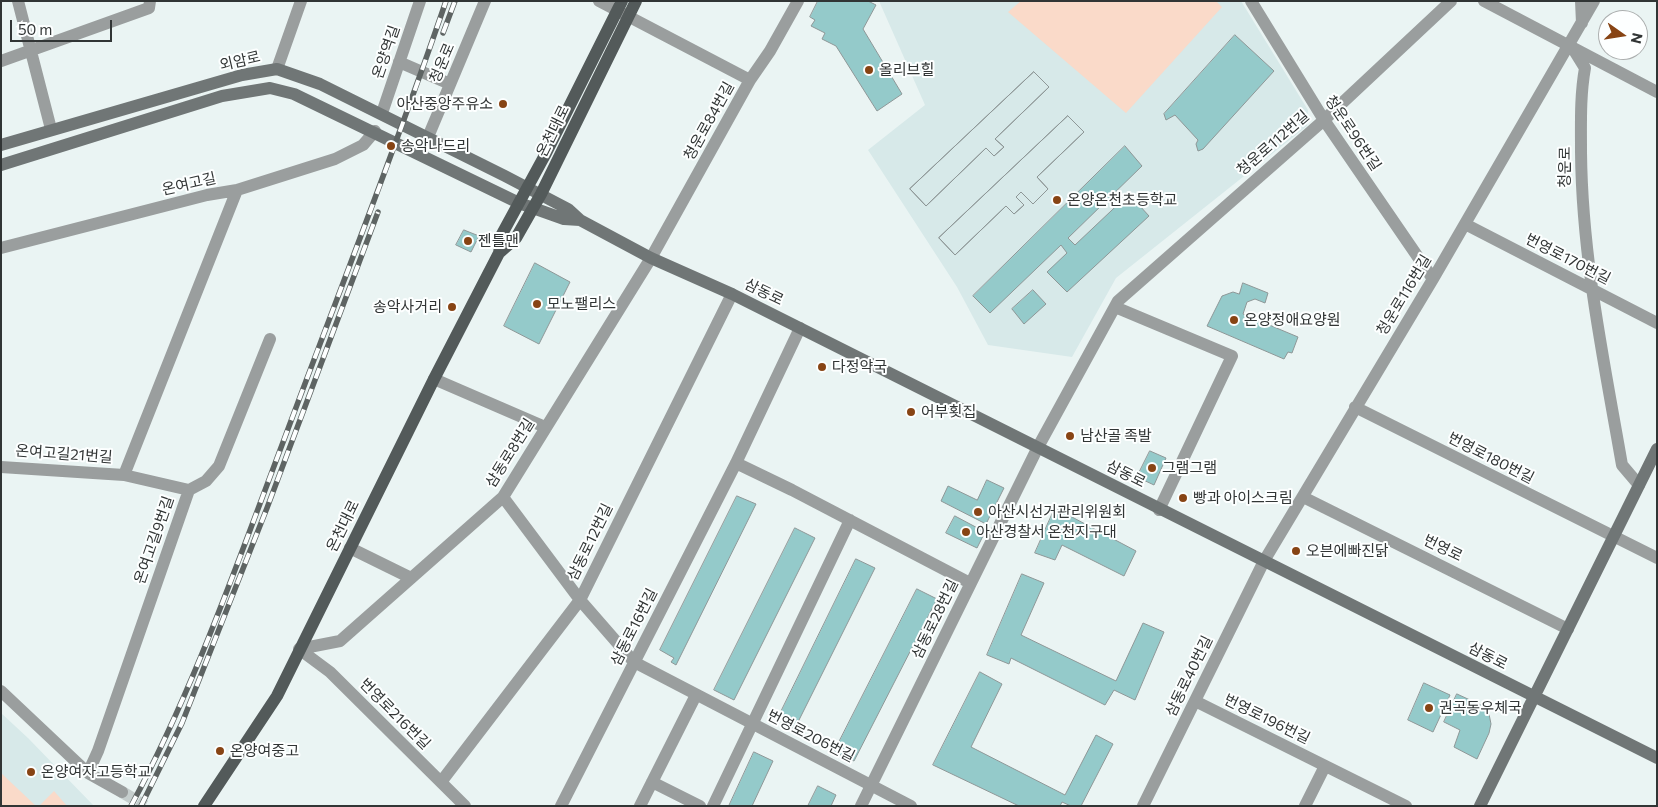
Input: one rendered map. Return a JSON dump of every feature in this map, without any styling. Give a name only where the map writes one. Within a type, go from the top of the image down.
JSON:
[{"type":"main road","name":"온천대로","points":[[204,806],[277,696],[434,379],[499,253],[502,234],[623,9],[636,1]]},
{"type":"main road","name":"온천대로","points":[[499,253],[516,238],[541,194],[623,9]]},
{"type":"street","points":[[18,1],[52,129]]},
{"type":"street","points":[[1,61],[149,8],[150,1]]},
{"type":"street","points":[[277,69],[301,1]]},
{"type":"street","name":"온양역길","points":[[382,113],[420,1]]},
{"type":"street","name":"청운로","points":[[428,138],[485,1]]},
{"type":"street","points":[[599,1],[623,9],[750,80]]},
{"type":"street","name":"청운로84번길","points":[[651,258],[750,80],[770,51],[798,1]]},
{"type":"street","name":"청운로96번길","points":[[1250,1],[1324,120],[1432,279]]},
{"type":"street","name":"청운로112번길","points":[[1038,447],[1118,301],[1324,120],[1451,1]]},
{"type":"street","points":[[1484,1],[1657,92]]},
{"type":"street","points":[[1581,1],[1582,22]]},
{"type":"street","name":"청운로116번길","points":[[1264,561],[1570,46],[1594,1]]},
{"type":"street","name":"청운로","points":[[1570,46],[1585,68],[1581,90],[1582,203],[1591,289]]},
{"type":"street","points":[[399,62],[450,84]]},
{"type":"street","name":"외암로","points":[[1,145],[242,75],[277,69],[320,84],[382,113],[541,194]]},
{"type":"street","name":"외암로","points":[[1,165],[222,96],[270,88],[294,94],[533,209]]},
{"type":"street","name":"온여고길","points":[[1,248],[207,195],[237,190],[335,160],[363,145],[375,132]]},
{"type":"street","points":[[124,474],[237,190]]},
{"type":"street","name":"삼동로","points":[[541,194],[568,209],[580,220],[651,258],[732,294],[1657,758]]},
{"type":"street","name":"삼동로","points":[[533,209],[564,219],[580,220]]},
{"type":"street","name":"번영로170번길","points":[[1465,224],[1657,323]]},
{"type":"street","name":"삼동로8번길","points":[[299,649],[340,641],[503,497],[651,258]]},
{"type":"street","points":[[1591,289],[1622,465],[1639,485]]},
{"type":"street","name":"삼동로12번길","points":[[442,782],[580,600],[732,294]]},
{"type":"street","points":[[1115,307],[1232,356],[1160,510]]},
{"type":"street","name":"삼동로16번길","points":[[561,806],[736,464],[800,328]]},
{"type":"street","points":[[189,490],[206,481],[219,466],[270,339]]},
{"type":"street","points":[[434,379],[546,427]]},
{"type":"street","name":"번영로180번길","points":[[1355,408],[1657,558]]},
{"type":"street","name":"삼동로28번길","points":[[861,806],[1038,447]]},
{"type":"street","points":[[1480,806],[1657,449]]},
{"type":"street","points":[[736,464],[850,520],[970,583]]},
{"type":"street","name":"온여고길21번길","points":[[1,467],[124,474]]},
{"type":"street","name":"온여고길9번길","points":[[88,773],[98,751],[189,490],[124,474]]},
{"type":"street","name":"번영로206번길","points":[[503,497],[580,600],[634,662],[911,806]]},
{"type":"street","name":"번영로","points":[[1303,497],[1568,628]]},
{"type":"street","points":[[713,806],[850,520]]},
{"type":"street","points":[[350,548],[411,578]]},
{"type":"street","name":"삼동로40번길","points":[[1143,806],[1264,561]]},
{"type":"street","name":"번영로216번길","points":[[299,649],[330,672],[465,806]]},
{"type":"street","points":[[1,691],[88,773],[122,792]]},
{"type":"street","points":[[640,806],[696,695]]},
{"type":"street","name":"번영로196번길","points":[[1194,701],[1406,806]]},
{"type":"street","points":[[1305,806],[1325,766]]},
{"type":"street","points":[[652,782],[700,806]]},
{"type":"shaded area","name":"온양온천초등학교","points":[[879,1],[1241,1],[1308,110],[1307,126],[1116,278],[1072,357],[988,345],[957,287],[868,150],[925,105]]},
{"type":"shaded area","points":[[1021,1],[1216,1],[1222,7],[1126,113],[1008,12]]},
{"type":"shaded area","name":"온양여자고등학교","points":[[1,713],[28,738],[94,806],[1,806]]},
{"type":"shaded area","points":[[1,773],[36,806],[1,806]]},
{"type":"shaded area","points":[[54,791],[67,806],[39,806]]},
{"type":"building","name":"올리브힐","points":[[818,1],[868,1],[876,5],[863,29],[902,94],[877,111],[836,46],[822,39],[825,33],[811,26],[815,20],[810,17]]},
{"type":"building","points":[[1235,35],[1274,71],[1203,149],[1198,151],[1196,144],[1198,140],[1175,115],[1166,120],[1164,114]]},
{"type":"building","points":[[1034,72],[1049,87],[995,139],[1004,147],[994,156],[986,148],[926,206],[910,189]]},
{"type":"building","points":[[1034,72],[1049,87],[995,139],[1004,147],[994,156],[986,148],[926,206],[910,189]]},
{"type":"building","points":[[1068,116],[1084,132],[1037,177],[1048,189],[1033,204],[1021,192],[1016,197],[1024,205],[1014,214],[1006,206],[955,255],[939,238]]},
{"type":"building","points":[[1068,116],[1084,132],[1037,177],[1048,189],[1033,204],[1021,192],[1016,197],[1024,205],[1014,214],[1006,206],[955,255],[939,238]]},
{"type":"building","points":[[1125,146],[1142,166],[1068,238],[1075,245],[1129,194],[1149,216],[1067,292],[1047,272],[1067,253],[1061,245],[990,313],[973,296]]},
{"type":"building","name":"젠틀맨","points":[[464,230],[479,236],[471,252],[456,245]]},
{"type":"building","name":"모노팰리스","points":[[535,263],[570,282],[539,344],[504,326]]},
{"type":"building","name":"온양정애요양원","points":[[1243,283],[1268,293],[1265,303],[1255,299],[1247,302],[1243,314],[1298,337],[1292,353],[1288,352],[1284,359],[1207,326],[1222,296],[1233,292],[1239,294]]},
{"type":"building","points":[[1033,290],[1046,304],[1024,324],[1012,309]]},
{"type":"building","name":"그램그램","points":[[1150,451],[1166,458],[1154,485],[1137,477]]},
{"type":"building","name":"아산시선거관리위원회","points":[[987,480],[1004,488],[986,524],[941,501],[948,486],[977,500]]},
{"type":"building","points":[[737,496],[756,504],[676,665],[671,662],[674,658],[660,650]]},
{"type":"building","points":[[1055,508],[1136,551],[1124,576],[1062,545],[1055,560],[1035,553]]},
{"type":"building","name":"아산경찰서 온천지구대","points":[[955,516],[985,532],[977,548],[946,533]]},
{"type":"building","points":[[795,528],[815,538],[734,700],[714,690]]},
{"type":"building","points":[[856,559],[875,568],[794,730],[788,727],[790,723],[778,718]]},
{"type":"building","points":[[1022,574],[1044,583],[1021,635],[1116,681],[1143,623],[1164,632],[1135,700],[1114,690],[1105,705],[1011,658],[1009,664],[987,655]]},
{"type":"building","points":[[917,589],[937,599],[854,761],[834,752]]},
{"type":"building","points":[[980,672],[1002,684],[971,747],[1065,795],[1096,735],[1113,744],[1081,806],[1071,806],[1062,802],[1060,806],[1019,806],[933,765]]},
{"type":"building","name":"권곡동우체국","points":[[1424,683],[1450,695],[1433,732],[1408,720]]},
{"type":"building","points":[[1457,694],[1483,706],[1489,714],[1491,724],[1489,733],[1477,759],[1454,747],[1460,730],[1444,722]]},
{"type":"building","points":[[754,752],[773,761],[752,806],[729,806]]},
{"type":"building","points":[[818,786],[836,795],[831,806],[808,806]]},
{"type":"tunnel","points":[[122,792],[145,806]]},
{"type":"railway","points":[[131,806],[175,716],[214,624],[387,165],[446,1]]},
{"type":"railway","points":[[443,33],[455,1]]},
{"type":"railway","points":[[141,806],[182,723],[267,508],[378,212]]},
{"type":"place","name":"올리브힐","points":[[869,70]]},
{"type":"place","name":"아산중앙주유소","points":[[503,104]]},
{"type":"place","name":"송악나드리","points":[[391,146]]},
{"type":"place","name":"온양온천초등학교","points":[[1057,200]]},
{"type":"place","name":"젠틀맨","points":[[468,241]]},
{"type":"place","name":"모노팰리스","points":[[537,304]]},
{"type":"place","name":"송악사거리","points":[[452,307]]},
{"type":"place","name":"온양정애요양원","points":[[1234,320]]},
{"type":"place","name":"다정약국","points":[[822,367]]},
{"type":"place","name":"어부횟집","points":[[911,412]]},
{"type":"place","name":"남산골 족발","points":[[1070,436]]},
{"type":"place","name":"그램그램","points":[[1152,468]]},
{"type":"place","name":"빵과 아이스크림","points":[[1183,498]]},
{"type":"place","name":"아산시선거관리위원회","points":[[978,512]]},
{"type":"place","name":"아산경찰서 온천지구대","points":[[966,532]]},
{"type":"place","name":"오븐에빠진닭","points":[[1296,551]]},
{"type":"place","name":"권곡동우체국","points":[[1429,708]]},
{"type":"place","name":"온양여중고","points":[[220,751]]},
{"type":"place","name":"온양여자고등학교","points":[[31,772]]}]
